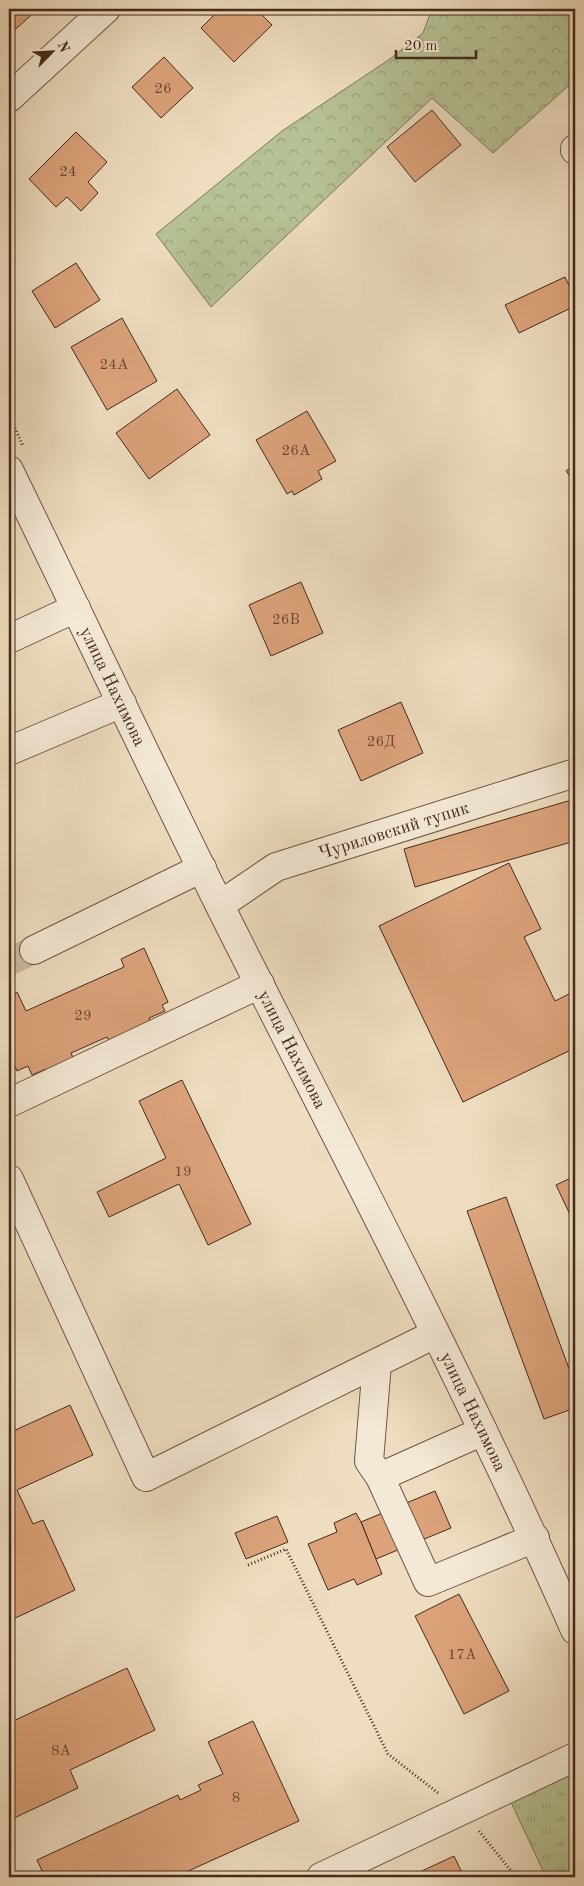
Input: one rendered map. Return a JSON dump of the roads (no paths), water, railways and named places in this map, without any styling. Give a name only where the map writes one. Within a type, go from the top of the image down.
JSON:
[{"type":"street","points":[[9,98],[106,9]]},
{"type":"street","name":"улица Нахимова","points":[[9,470],[220,905],[483,1430],[535,1538],[575,1630]]},
{"type":"street","points":[[9,639],[76,608]]},
{"type":"street","points":[[9,752],[122,703]]},
{"type":"street","name":"Чуриловский тупик","points":[[220,905],[276,867],[575,772]]},
{"type":"street","points":[[34,950],[202,868]]},
{"type":"street","points":[[9,1104],[260,984]]},
{"type":"street","points":[[9,1179],[146,1477],[435,1334]]},
{"type":"street","points":[[377,1363],[369,1461],[380,1477],[428,1582],[535,1538]]},
{"type":"street","points":[[380,1477],[483,1430]]},
{"type":"street","points":[[321,1877],[573,1758]]},
{"type":"tunnel","points":[[9,962],[34,950]]}]
